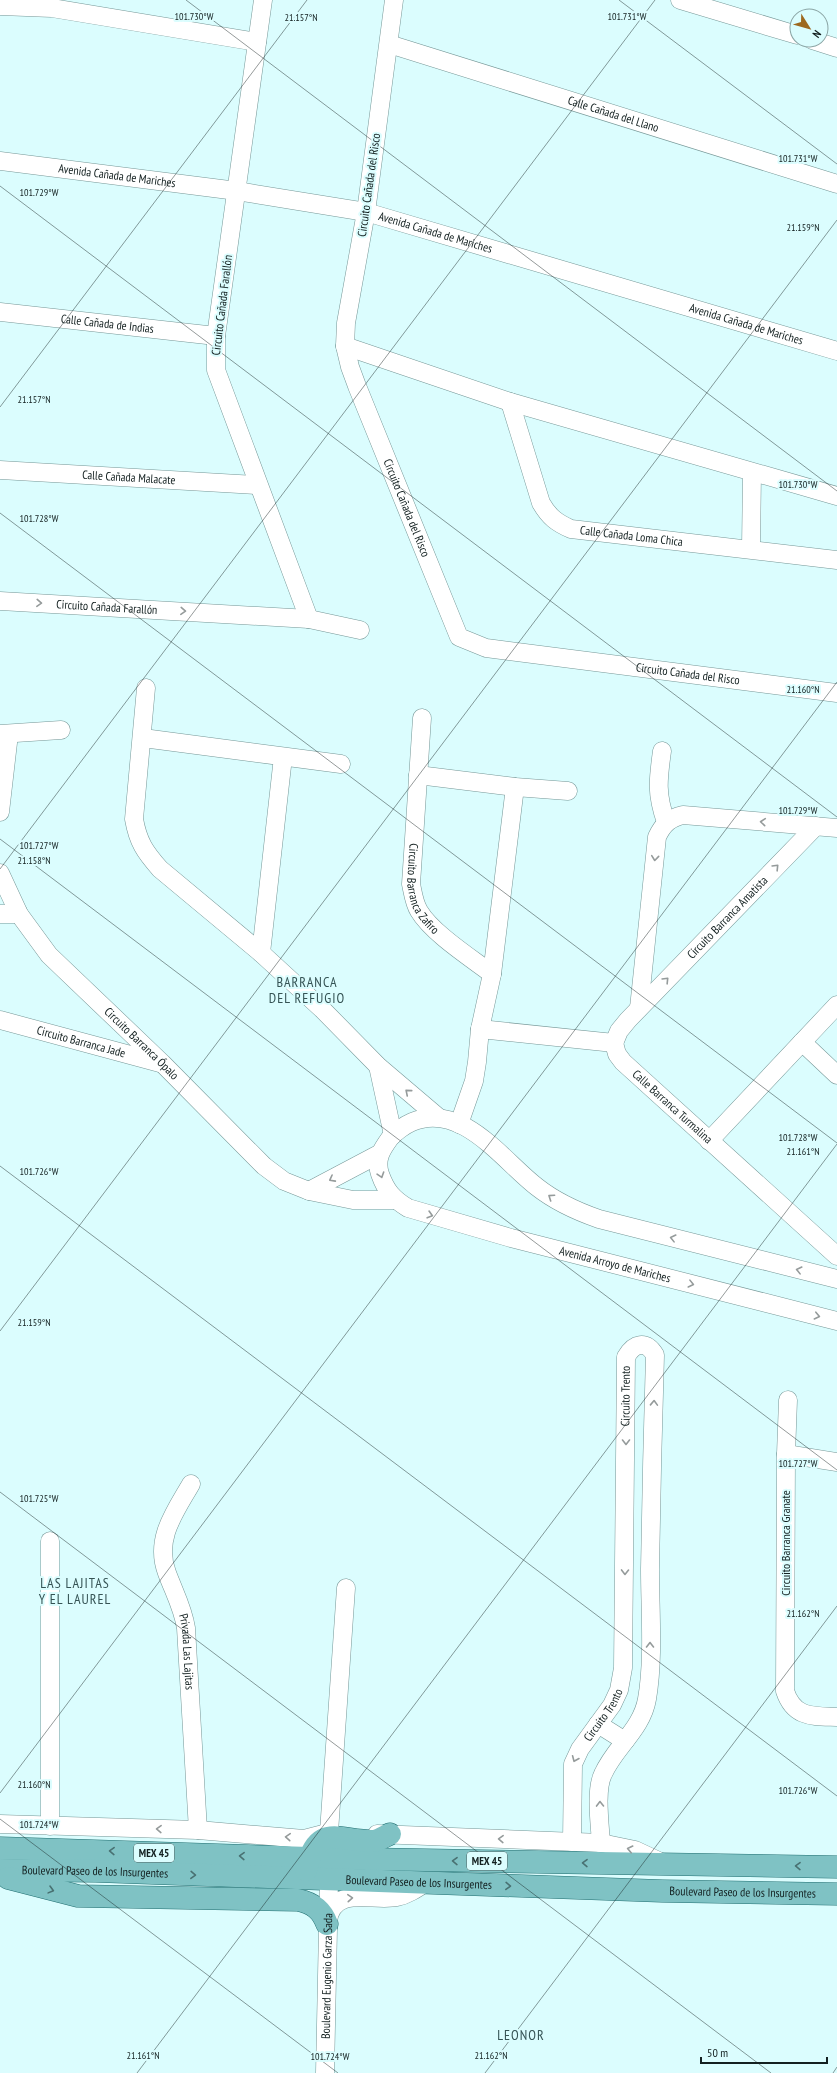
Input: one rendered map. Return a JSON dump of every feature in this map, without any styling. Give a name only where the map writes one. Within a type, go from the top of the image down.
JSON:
[{"type":"main road","points":[[265,1900],[289,1897],[298,1889],[304,1879],[309,1858],[318,1842],[326,1837],[374,1841],[390,1834]]},
{"type":"main road","name":"Boulevard Paseo de los Insurgentes","points":[[0,1848],[309,1858],[837,1867]]},
{"type":"main road","points":[[309,1858],[312,1864],[324,1873],[329,1880]]},
{"type":"main road","name":"Boulevard Paseo de los Insurgentes","points":[[0,1870],[837,1894]]},
{"type":"main road","points":[[0,1875],[78,1896],[298,1900],[308,1902],[323,1914],[327,1924]]},
{"type":"street","name":"Circuito Cañada Farallón","points":[[263,0],[216,336],[216,370],[257,485],[310,619]]},
{"type":"street","name":"Circuito Cañada del Risco","points":[[394,0],[366,212],[346,323],[345,346],[350,367],[357,386],[459,637],[486,648],[837,693]]},
{"type":"street","points":[[680,0],[789,33]]},
{"type":"street","points":[[0,6],[45,4],[258,42]]},
{"type":"street","name":"Calle Cañada del Llano","points":[[389,44],[837,184]]},
{"type":"street","name":"Avenida Cañada de Mariches","points":[[0,161],[237,191],[366,212],[837,351]]},
{"type":"street","name":"Calle Cañada de Indias","points":[[0,312],[216,336]]},
{"type":"street","points":[[345,346],[510,402],[752,473],[837,496]]},
{"type":"street","name":"Calle Cañada Loma Chica","points":[[510,402],[541,503],[548,514],[558,524],[571,529],[751,548],[837,560]]},
{"type":"street","name":"Calle Cañada Malacate","points":[[0,470],[257,485]]},
{"type":"street","points":[[751,548],[752,473]]},
{"type":"street","name":"Circuito Cañada Farallón","points":[[0,601],[310,619],[360,630]]},
{"type":"street","points":[[146,688],[143,738],[134,819],[137,836],[145,853],[160,869],[261,953],[322,1009],[378,1066],[438,1117],[459,1124],[481,1136],[537,1187],[576,1211],[599,1219],[837,1279]]},
{"type":"street","name":"Circuito Barranca Zafiro","points":[[422,718],[411,884],[414,898],[419,911],[429,924],[492,974]]},
{"type":"street","points":[[0,812],[4,734],[62,730]]},
{"type":"street","points":[[143,738],[341,764]]},
{"type":"street","points":[[662,751],[657,785],[660,804],[666,822]]},
{"type":"street","points":[[261,953],[283,757]]},
{"type":"street","points":[[418,775],[515,787],[568,791]]},
{"type":"street","points":[[459,1124],[474,1081],[480,1030],[492,974],[515,787]]},
{"type":"street","points":[[639,1008],[657,836],[666,822],[674,817],[683,816],[837,828]]},
{"type":"street","name":"Circuito Barranca Amatista","points":[[614,1043],[619,1031],[639,1008],[816,826]]},
{"type":"street","name":"Circuito Barranca Ópalo","points":[[0,873],[19,914],[49,955],[162,1064],[264,1166],[284,1180],[309,1191],[353,1200],[395,1200]]},
{"type":"street","points":[[0,914],[19,914]]},
{"type":"street","points":[[709,1141],[837,1005]]},
{"type":"street","name":"Circuito Barranca Jade","points":[[0,1020],[162,1064]]},
{"type":"street","points":[[480,1030],[614,1043]]},
{"type":"street","points":[[802,1042],[837,1075]]},
{"type":"street","name":"Calle Barranca Turmalina","points":[[614,1043],[617,1054],[623,1062],[837,1256]]},
{"type":"street","points":[[378,1066],[393,1135]]},
{"type":"street","points":[[309,1191],[379,1154],[393,1135],[409,1124],[422,1118],[438,1117]]},
{"type":"street","points":[[379,1154],[379,1170],[384,1185],[395,1200]]},
{"type":"street","name":"Avenida Arroyo de Mariches","points":[[395,1200],[423,1213],[511,1238],[837,1321]]},
{"type":"street","name":"Circuito Trento","points":[[572,1842],[571,1782],[573,1764],[580,1749],[612,1705],[619,1690],[623,1668],[626,1499],[626,1357],[630,1350],[636,1345],[644,1344],[651,1348],[655,1355],[651,1500],[649,1669],[645,1710],[638,1724],[602,1775],[600,1787],[601,1843]]},
{"type":"street","name":"Circuito Barranca Granate","points":[[788,1400],[786,1454],[785,1691],[789,1702],[796,1710],[808,1716],[837,1717]]},
{"type":"street","points":[[786,1454],[837,1462]]},
{"type":"street","name":"Privada Las Lajitas","points":[[191,1484],[164,1535],[162,1554],[166,1572],[184,1614],[186,1628],[198,1830]]},
{"type":"street","points":[[626,1499],[651,1500]]},
{"type":"street","points":[[50,1541],[50,1826]]},
{"type":"street","points":[[329,1832],[346,1588]]},
{"type":"street","points":[[623,1668],[649,1669]]},
{"type":"street","points":[[598,1724],[625,1742]]},
{"type":"street","points":[[0,1824],[198,1830],[304,1838],[329,1832],[601,1843],[636,1850],[666,1865]]},
{"type":"street","name":"Boulevard Eugenio Garza Sada","points":[[325,2073],[329,1880]]},
{"type":"street","points":[[327,1924],[332,1908],[344,1898],[397,1897],[412,1891],[424,1883]]},
{"type":"district","name":"BARRANCA DEL REFUGIO","points":[[307,990]]},
{"type":"district","name":"LAS LAJITAS Y EL LAUREL","points":[[75,1592]]},
{"type":"district","name":"LEONOR","points":[[521,2035]]}]
